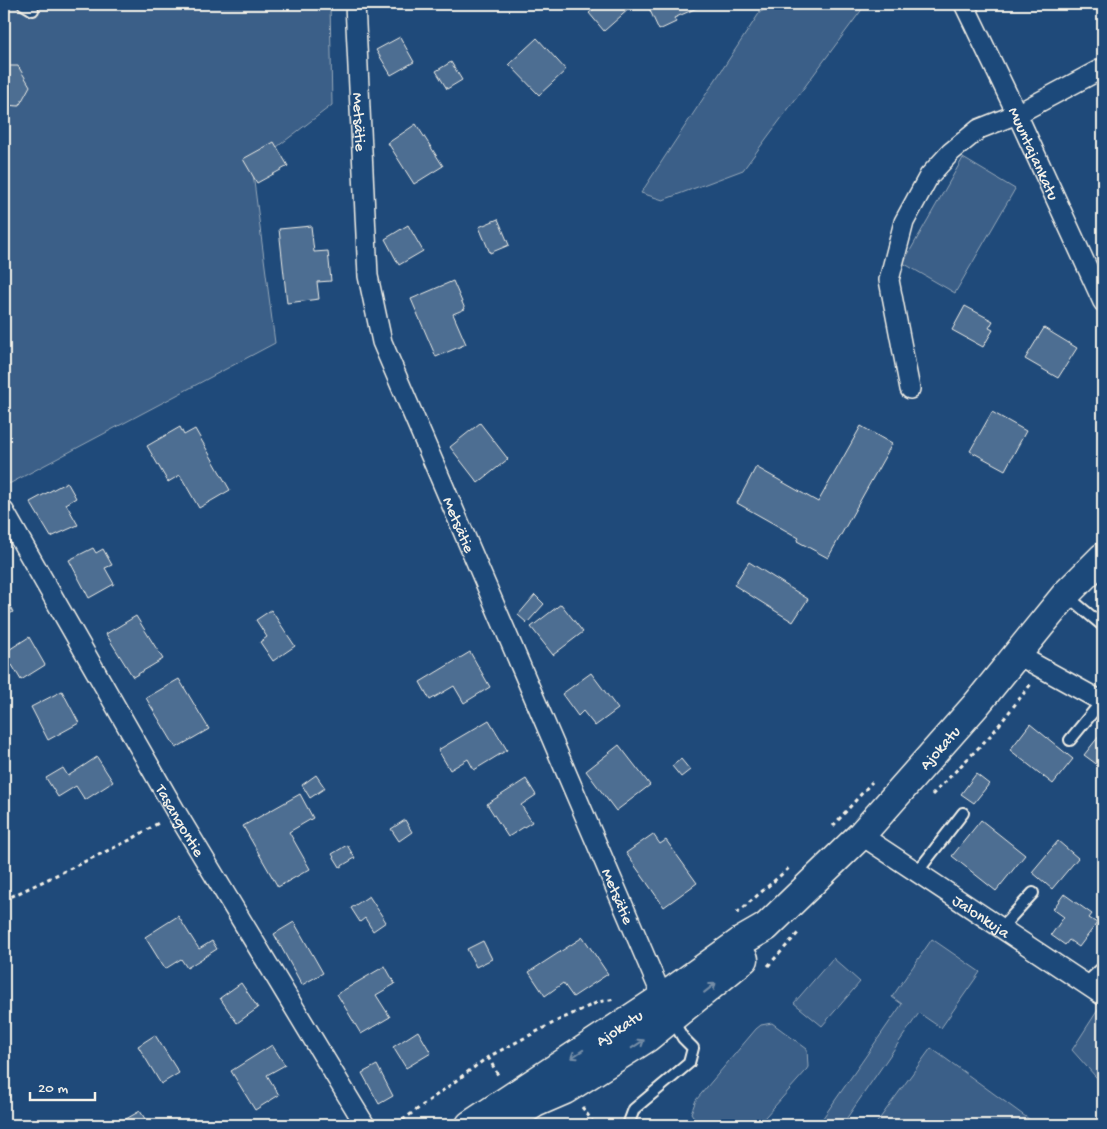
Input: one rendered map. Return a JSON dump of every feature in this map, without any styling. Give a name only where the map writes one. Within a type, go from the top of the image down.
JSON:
[{"type":"street","name":"Metsätie","points":[[355,4],[368,276],[382,342],[667,1008]]},
{"type":"street","name":"Muuntajankatu","points":[[964,4],[1017,114],[1103,302]]},
{"type":"street","points":[[910,389],[889,280],[904,222],[930,176],[951,152],[979,129],[1017,114],[1103,68]]},
{"type":"street","name":"Tasangontie","points":[[4,511],[176,812],[365,1125]]},
{"type":"street","name":"Ajokatu","points":[[470,1125],[667,1008],[740,942],[766,927],[861,834],[1018,655],[1066,594],[1103,557]]},
{"type":"street","points":[[1018,655],[1103,702]]},
{"type":"street","name":"Jalonkuja","points":[[861,834],[1102,995]]},
{"type":"street","name":"Ajokatu","points":[[501,1125],[535,1102],[574,1085],[647,1038],[667,1008]]},
{"type":"lane","points":[[23,4],[34,10]]},
{"type":"lane","points":[[1066,594],[1103,626]]},
{"type":"lane","points":[[1070,740],[1103,702]]},
{"type":"lane","points":[[918,871],[963,813]]},
{"type":"lane","points":[[1001,928],[1032,893]]},
{"type":"lane","points":[[1085,984],[1103,968]]},
{"type":"lane","points":[[628,1125],[634,1109],[689,1063],[693,1048],[683,1038],[667,1008]]},
{"type":"path","points":[[828,830],[875,780]]},
{"type":"path","points":[[4,900],[132,839],[176,812]]},
{"type":"path","points":[[730,919],[794,864]]},
{"type":"path","points":[[396,1125],[488,1058],[557,1021],[598,1002],[620,998],[612,1004]]},
{"type":"path","points":[[488,1058],[498,1076]]},
{"type":"path","points":[[582,1106],[595,1125]]},
{"type":"shaded area","points":[[4,4],[330,4],[332,105],[252,166],[275,343],[9,484],[4,474]]},
{"type":"shaded area","points":[[779,4],[866,4],[743,170],[663,200],[641,193],[760,12]]},
{"type":"shaded area","points":[[963,158],[1015,189],[955,293],[903,263]]},
{"type":"shaded area","points":[[932,939],[980,972],[941,1028],[919,1013],[842,1125],[818,1125],[902,1004],[892,997]]},
{"type":"shaded area","points":[[833,958],[860,982],[822,1026],[794,1003]]},
{"type":"shaded area","points":[[1103,1002],[1103,1085],[1072,1050]]},
{"type":"shaded area","points":[[772,1023],[807,1049],[808,1067],[805,1072],[758,1125],[699,1125],[691,1113],[696,1100],[756,1029],[761,1025]]},
{"type":"shaded area","points":[[931,1048],[1037,1125],[875,1125]]},
{"type":"building","points":[[600,4],[626,4],[630,8],[604,31],[589,13]]},
{"type":"building","points":[[647,4],[706,4],[674,18],[676,22],[659,30]]},
{"type":"building","points":[[400,37],[414,62],[391,75],[376,50]]},
{"type":"building","points":[[537,38],[566,70],[539,95],[509,64]]},
{"type":"building","points":[[451,62],[462,80],[447,89],[436,71]]},
{"type":"building","points":[[4,66],[18,66],[30,86],[19,106],[4,105]]},
{"type":"building","points":[[416,124],[443,166],[414,184],[388,143]]},
{"type":"building","points":[[274,142],[288,166],[257,183],[243,159]]},
{"type":"building","points":[[498,219],[509,245],[490,253],[479,227]]},
{"type":"building","points":[[408,225],[423,251],[399,265],[385,239]]},
{"type":"building","points":[[311,226],[314,252],[328,251],[331,281],[317,282],[319,299],[287,303],[279,229]]},
{"type":"building","points":[[453,281],[465,309],[453,314],[466,344],[436,357],[411,299]]},
{"type":"building","points":[[965,306],[993,321],[989,328],[993,330],[983,347],[952,330]]},
{"type":"building","points":[[1044,328],[1077,348],[1058,378],[1025,359]]},
{"type":"building","points":[[992,412],[1026,431],[1005,470],[970,451]]},
{"type":"building","points":[[480,423],[508,459],[478,483],[450,447]]},
{"type":"building","points":[[861,426],[892,444],[828,558],[797,541],[799,538],[737,503],[756,467],[818,502]]},
{"type":"building","points":[[180,427],[184,435],[195,429],[230,490],[199,508],[180,475],[168,482],[147,446]]},
{"type":"building","points":[[67,482],[76,498],[66,504],[78,525],[51,537],[30,502]]},
{"type":"building","points":[[93,548],[96,553],[103,549],[112,565],[105,568],[114,584],[89,598],[69,560]]},
{"type":"building","points":[[749,562],[808,599],[793,622],[734,585]]},
{"type":"building","points":[[4,594],[13,612],[4,617]]},
{"type":"building","points":[[535,595],[544,604],[527,623],[518,615]]},
{"type":"building","points":[[561,604],[583,632],[553,655],[531,627]]},
{"type":"building","points":[[271,610],[295,646],[273,661],[260,642],[267,637],[256,620]]},
{"type":"building","points":[[136,616],[163,659],[133,677],[106,634]]},
{"type":"building","points":[[29,637],[45,665],[21,680],[12,665],[4,669],[4,646],[7,651]]},
{"type":"building","points":[[470,652],[490,687],[464,703],[454,686],[430,700],[420,682]]},
{"type":"building","points":[[591,673],[618,709],[595,726],[583,711],[578,716],[562,694]]},
{"type":"building","points":[[179,679],[209,729],[176,748],[146,698]]},
{"type":"building","points":[[62,691],[79,723],[48,740],[31,707]]},
{"type":"building","points":[[489,720],[507,750],[474,770],[468,759],[450,770],[438,750]]},
{"type":"building","points":[[1030,724],[1073,759],[1053,784],[1010,750]]},
{"type":"building","points":[[1103,731],[1103,760],[1099,766],[1084,755]]},
{"type":"building","points":[[619,745],[650,785],[616,811],[586,771]]},
{"type":"building","points":[[97,757],[113,782],[85,800],[76,786],[58,797],[46,778],[63,768],[68,776]]},
{"type":"building","points":[[681,759],[690,770],[681,777],[672,766]]},
{"type":"building","points":[[976,774],[989,784],[974,803],[961,794]]},
{"type":"building","points":[[316,775],[325,788],[310,798],[302,785]]},
{"type":"building","points":[[526,779],[536,795],[521,805],[532,822],[508,837],[487,804]]},
{"type":"building","points":[[300,794],[313,818],[289,832],[310,869],[278,887],[243,826]]},
{"type":"building","points":[[405,820],[412,832],[399,841],[391,829]]},
{"type":"building","points":[[981,820],[1025,855],[996,891],[952,856]]},
{"type":"building","points":[[653,834],[660,844],[666,840],[697,883],[664,907],[626,853]]},
{"type":"building","points":[[1058,841],[1078,858],[1052,889],[1032,872]]},
{"type":"building","points":[[347,845],[355,858],[340,867],[332,854]]},
{"type":"building","points":[[1064,894],[1092,914],[1089,918],[1097,923],[1079,947],[1069,940],[1065,945],[1051,935],[1064,917],[1053,909]]},
{"type":"building","points":[[369,896],[386,922],[373,931],[365,918],[360,922],[351,908]]},
{"type":"building","points":[[178,916],[199,949],[212,941],[217,949],[187,968],[181,959],[165,969],[145,937]]},
{"type":"building","points":[[294,922],[323,973],[302,985],[274,934]]},
{"type":"building","points":[[583,937],[608,974],[573,997],[563,983],[545,996],[529,972]]},
{"type":"building","points":[[483,941],[492,959],[476,967],[467,949]]},
{"type":"building","points":[[385,966],[395,984],[376,995],[390,1017],[361,1034],[337,994]]},
{"type":"building","points":[[241,983],[258,1008],[237,1023],[220,998]]},
{"type":"building","points":[[418,1031],[431,1053],[406,1068],[393,1047]]},
{"type":"building","points":[[155,1035],[179,1073],[161,1084],[138,1046]]},
{"type":"building","points":[[272,1045],[285,1065],[267,1075],[279,1095],[255,1110],[231,1071]]},
{"type":"building","points":[[377,1065],[393,1096],[379,1104],[362,1073]]},
{"type":"building","points":[[4,1086],[10,1097],[4,1101]]},
{"type":"building","points":[[140,1111],[149,1125],[130,1125],[126,1119]]}]
